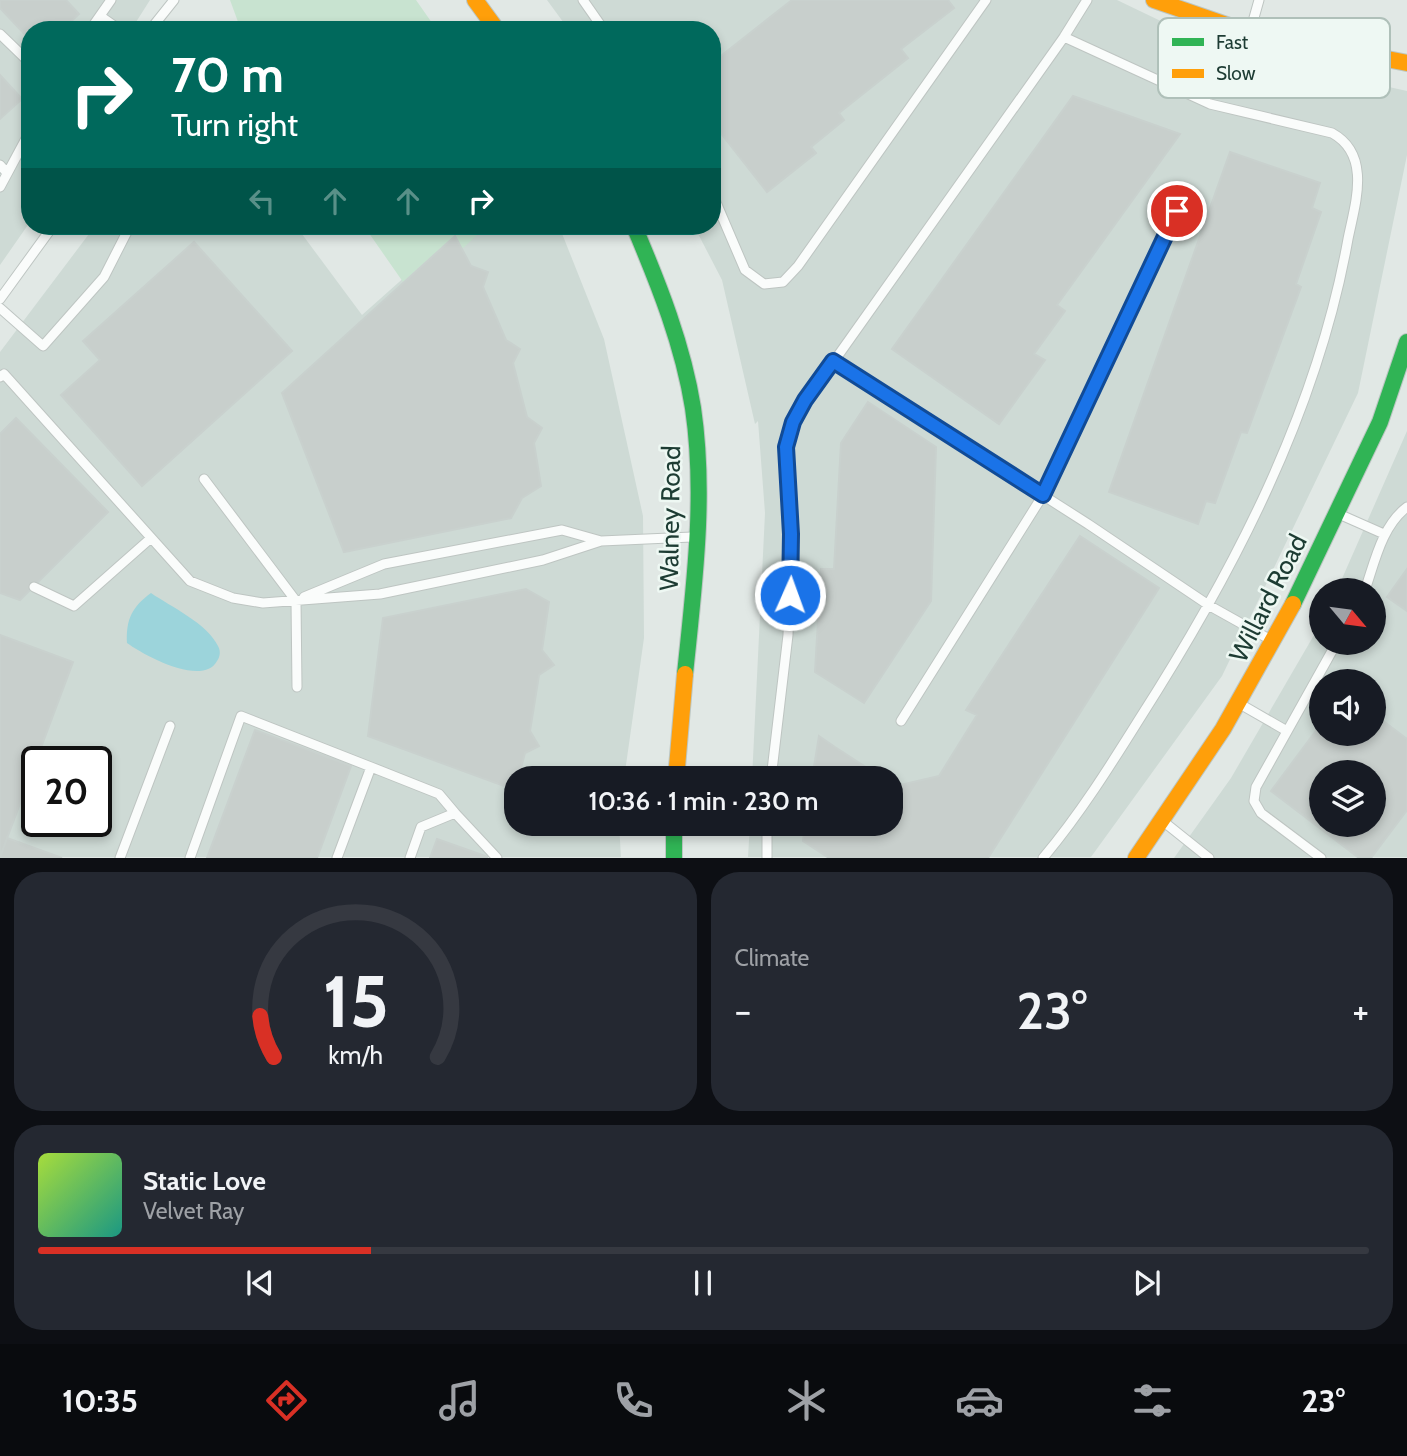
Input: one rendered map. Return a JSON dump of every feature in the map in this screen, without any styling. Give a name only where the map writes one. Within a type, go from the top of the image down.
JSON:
[{"type":"main road","points":[[475,0],[490,21]]},
{"type":"main road","points":[[1154,0],[1206,18]]},
{"type":"main road","name":"Walney Road","points":[[637,235],[686,373],[696,432],[699,484],[697,537],[677,766]]},
{"type":"main road","name":"Willard Road","points":[[1136,858],[1240,704],[1275,643],[1338,514],[1383,413],[1406,351]]},
{"type":"main road","points":[[674,836],[674,858]]},
{"type":"lane","points":[[96,21],[111,0]]},
{"type":"lane","points":[[157,21],[174,0]]},
{"type":"lane","points":[[583,0],[598,21]]},
{"type":"lane","points":[[721,214],[745,270],[764,284],[783,282],[798,266],[986,0]]},
{"type":"lane","points":[[772,766],[789,623],[791,534],[786,447],[799,411],[818,378],[833,361],[1064,37],[1087,0]]},
{"type":"lane","points":[[1254,18],[1259,0]]},
{"type":"lane","points":[[100,16],[107,21]]},
{"type":"lane","points":[[0,34],[21,54]]},
{"type":"lane","points":[[1064,37],[1158,80]]},
{"type":"lane","points":[[1043,858],[1112,762],[1210,606],[1295,426],[1315,374],[1342,273],[1358,190],[1356,164],[1348,145],[1332,133],[1210,104],[1197,98]]},
{"type":"lane","points":[[0,187],[21,147]]},
{"type":"lane","points":[[0,165],[7,173]]},
{"type":"lane","points":[[901,721],[1043,495],[1177,211]]},
{"type":"lane","points":[[0,299],[46,235]]},
{"type":"lane","points":[[0,308],[43,346],[104,277],[125,235]]},
{"type":"lane","points":[[833,361],[1210,606],[1275,643]]},
{"type":"lane","points":[[0,377],[4,374],[190,581],[233,598],[262,603],[380,594],[543,560],[601,541],[697,537]]},
{"type":"lane","points":[[204,480],[296,601],[297,687]]},
{"type":"lane","points":[[1369,578],[1384,534],[1398,513],[1407,507]]},
{"type":"lane","points":[[1338,514],[1384,534]]},
{"type":"lane","points":[[296,601],[384,564],[562,530],[601,541]]},
{"type":"lane","points":[[34,587],[74,606],[151,538]]},
{"type":"lane","points":[[1321,858],[1261,813],[1254,801],[1256,788],[1330,655]]},
{"type":"lane","points":[[1240,704],[1287,731]]},
{"type":"lane","points":[[190,858],[241,716],[439,794],[497,858]]},
{"type":"lane","points":[[120,858],[170,726]]},
{"type":"lane","points":[[337,858],[372,767]]},
{"type":"lane","points":[[410,858],[421,827],[455,813]]},
{"type":"lane","points":[[1163,821],[1209,858]]},
{"type":"lane","points":[[767,836],[767,858]]},
{"type":"shaded area","points":[[0,0],[150,0],[137,21],[21,21],[21,235],[0,265]]},
{"type":"shaded area","points":[[547,0],[1117,0],[1158,20],[1158,98],[1390,98],[1390,87],[1407,91],[1407,155],[1358,393],[1222,676],[1091,857],[748,857],[749,836],[903,836],[903,766],[753,766],[765,513],[758,421],[755,424],[722,280],[699,235],[721,235],[721,21],[562,21]]},
{"type":"shaded area","points":[[88,235],[303,235],[362,315],[452,235],[563,235],[604,339],[643,516],[644,638],[626,766],[504,766],[504,836],[620,836],[621,857],[0,857],[0,352]]},
{"type":"shaded area","points":[[1407,431],[1407,857],[1174,858],[1231,778],[1309,644],[1309,655],[1386,655],[1386,578],[1342,578]]},
{"type":"green space","points":[[230,0],[416,0],[431,21],[238,21]]},
{"type":"green space","points":[[370,235],[477,235],[462,249],[454,236],[403,282]]},
{"type":"water","points":[[151,593],[188,616],[213,638],[220,654],[210,668],[200,671],[174,667],[127,643],[132,614],[139,603]]},
{"type":"building","points":[[0,0],[66,0],[79,14],[72,21],[21,21],[21,30],[0,8]]},
{"type":"building","points":[[792,0],[948,0],[954,8],[901,49],[908,58],[839,113],[844,120],[811,147],[816,153],[767,192],[721,133],[721,56]]},
{"type":"building","points":[[0,75],[21,100],[0,119]]},
{"type":"building","points":[[1073,96],[1180,134],[1057,305],[1065,311],[1034,354],[1045,360],[999,424],[892,349]]},
{"type":"building","points":[[1230,152],[1320,183],[1312,208],[1321,212],[1296,284],[1301,287],[1247,433],[1241,432],[1215,503],[1206,501],[1198,524],[1109,492]]},
{"type":"building","points":[[455,236],[471,266],[488,272],[483,287],[506,340],[520,349],[513,363],[527,417],[542,428],[534,443],[541,486],[522,498],[511,518],[344,552],[282,393]]},
{"type":"building","points":[[194,242],[292,351],[142,486],[61,395],[100,360],[83,341]]},
{"type":"building","points":[[868,402],[936,447],[931,601],[864,703],[815,672],[821,569],[834,569],[841,443]]},
{"type":"building","points":[[16,418],[108,512],[20,600],[0,593],[0,434]]},
{"type":"building","points":[[1080,536],[1159,588],[988,858],[829,858],[803,841],[804,836],[903,836],[903,784],[939,776],[977,715],[966,710]]},
{"type":"building","points":[[1407,569],[1407,611],[1387,597]]},
{"type":"building","points":[[526,589],[549,602],[542,650],[554,665],[539,675],[530,731],[539,746],[525,753],[521,766],[504,766],[504,786],[368,736],[383,618]]},
{"type":"building","points":[[0,635],[73,662],[42,746],[21,746],[21,801],[0,857]]},
{"type":"building","points":[[1386,723],[1407,739],[1407,810],[1371,858],[1359,858],[1331,837],[1386,837],[1386,760],[1309,760],[1309,820],[1271,791],[1309,740],[1309,746],[1386,746]]},
{"type":"building","points":[[255,730],[351,766],[317,858],[207,858]]},
{"type":"building","points":[[819,736],[864,766],[814,766]]},
{"type":"building","points":[[7,838],[62,858],[0,858]]},
{"type":"building","points":[[437,839],[488,857],[430,858]]},
{"type":"traffic: fast","points":[[638,235],[677,338],[689,385],[697,441],[699,508],[685,674]]},
{"type":"traffic: fast","points":[[1293,604],[1380,422],[1407,342]]},
{"type":"traffic: fast","points":[[674,836],[674,858]]},
{"type":"traffic: slow","points":[[475,0],[490,21]]},
{"type":"traffic: slow","points":[[1154,0],[1206,18]]},
{"type":"traffic: slow","points":[[1390,60],[1407,63]]},
{"type":"traffic: slow","points":[[1136,858],[1223,729],[1293,604]]},
{"type":"traffic: slow","points":[[677,766],[685,674]]},
{"type":"route","points":[[790,595],[791,534],[786,447],[793,422],[805,400],[818,378],[833,361],[1043,495],[1177,211]]}]
